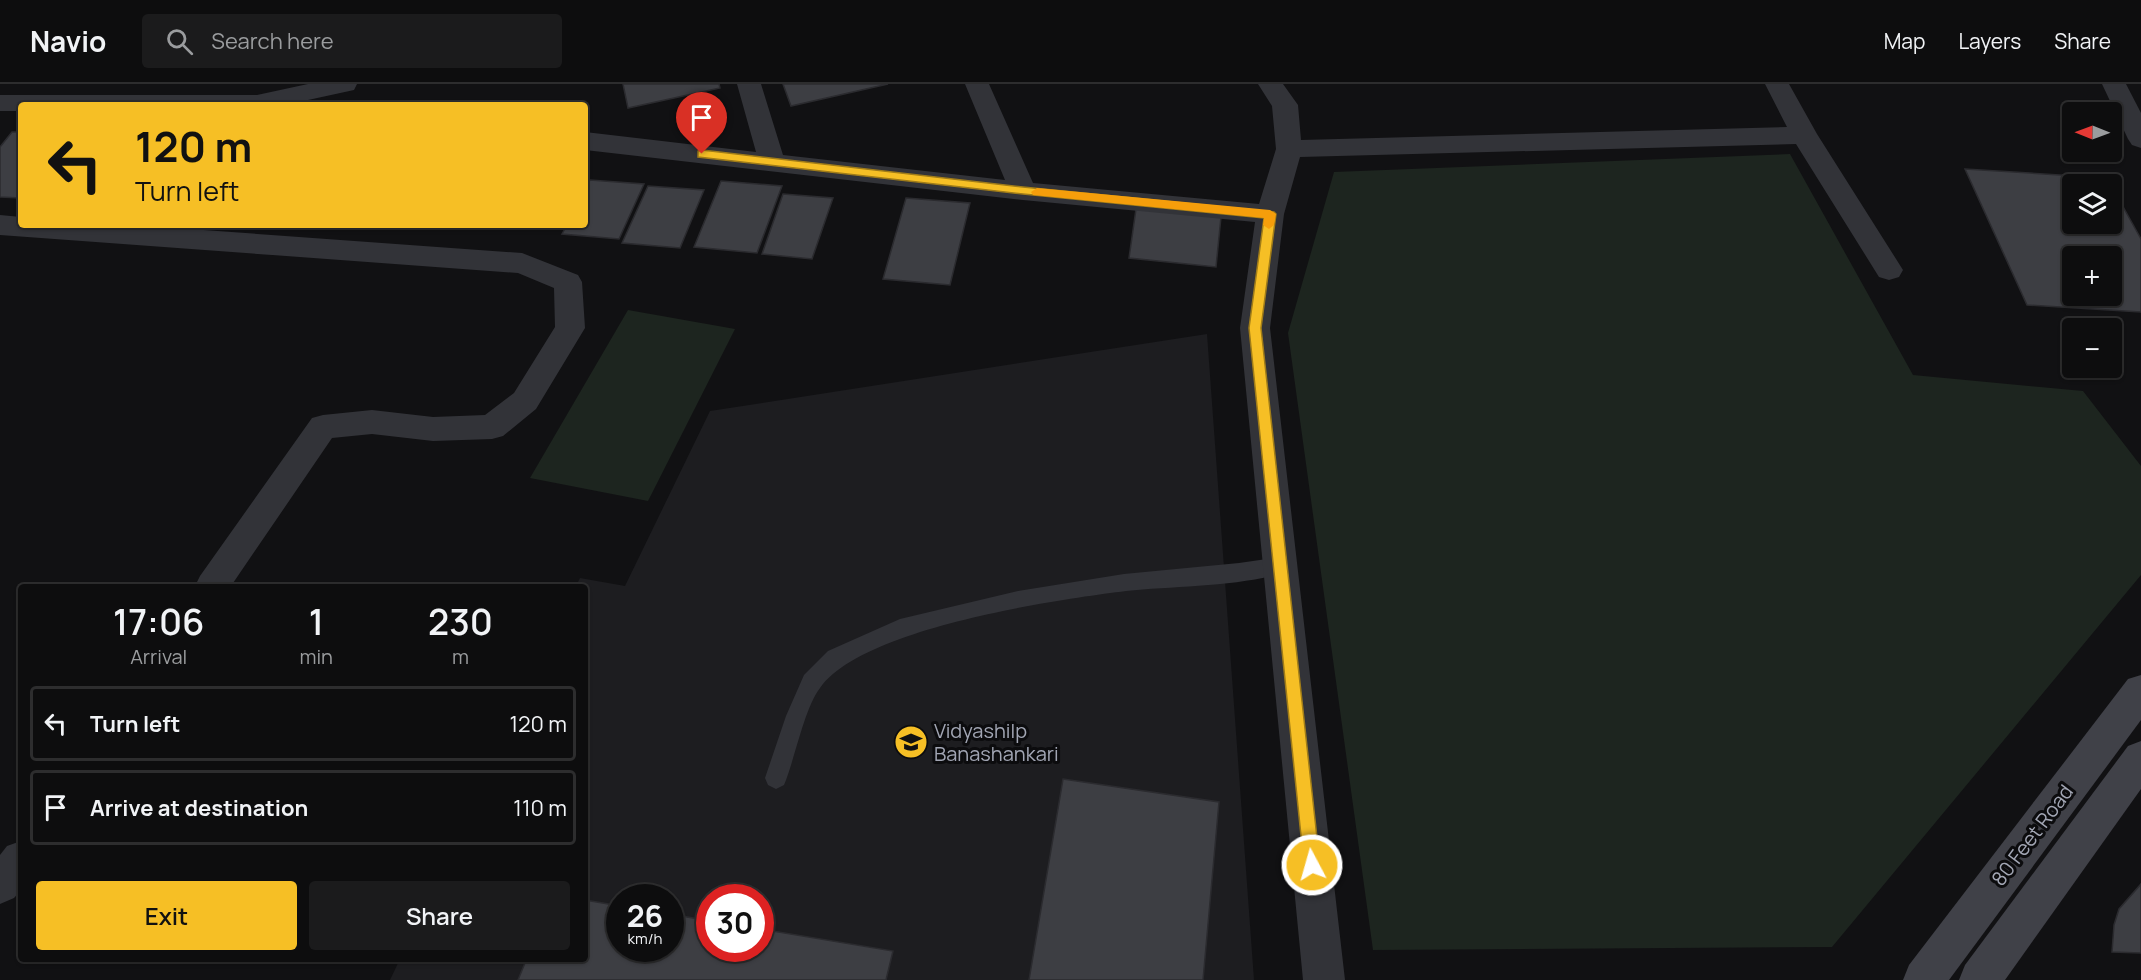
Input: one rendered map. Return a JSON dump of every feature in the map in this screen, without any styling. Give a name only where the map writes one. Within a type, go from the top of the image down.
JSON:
[{"type":"main road","name":"80 Feet Road","points":[[1924,980],[2141,691]]},
{"type":"main road","points":[[1980,980],[2141,758]]},
{"type":"street","points":[[272,102],[345,84]]},
{"type":"street","points":[[749,84],[772,162]]},
{"type":"street","points":[[977,84],[1023,191]]},
{"type":"street","points":[[1270,84],[1285,105],[1289,149],[1270,214],[1255,328],[1324,980]]},
{"type":"street","points":[[1777,84],[1804,135],[1889,270]]},
{"type":"street","points":[[2114,84],[2141,139]]},
{"type":"street","points":[[0,103],[18,103]]},
{"type":"street","points":[[1289,149],[1804,135]]},
{"type":"street","points":[[588,141],[1023,191],[1270,214]]},
{"type":"street","points":[[0,225],[18,226]]},
{"type":"street","points":[[41,228],[522,263],[568,282],[570,328],[525,401],[492,427],[433,429],[372,422],[323,427],[213,584]]},
{"type":"street","points":[[0,884],[18,863]]},
{"type":"lane","points":[[776,778],[811,682],[835,658],[906,625],[1018,600],[1124,583],[1239,572],[1281,565]]},
{"type":"shaded area","points":[[1790,154],[1913,375],[2083,391],[2141,466],[2141,575],[1832,947],[1373,950],[1288,333],[1334,172]]},
{"type":"shaded area","points":[[628,310],[735,329],[648,501],[530,478]]},
{"type":"shaded area","name":"Vidyashilp Banashankari","points":[[1207,334],[1254,980],[390,980],[399,962],[588,962],[588,584],[577,584],[580,578],[625,586],[710,411]]},
{"type":"building","points":[[623,84],[719,84],[720,88],[628,108]]},
{"type":"building","points":[[783,84],[888,84],[791,106]]},
{"type":"building","points":[[12,132],[18,132],[18,198],[0,197],[0,147]]},
{"type":"building","points":[[1965,169],[2062,175],[2062,234],[2122,234],[2122,205],[2141,239],[2141,312],[2027,305]]},
{"type":"building","points":[[590,180],[644,184],[619,239],[562,234],[565,228],[588,228],[588,184]]},
{"type":"building","points":[[721,181],[782,186],[757,253],[694,247]]},
{"type":"building","points":[[648,186],[704,190],[680,248],[622,243]]},
{"type":"building","points":[[783,194],[833,198],[812,259],[762,254]]},
{"type":"building","points":[[906,198],[970,203],[950,285],[883,279]]},
{"type":"building","points":[[1136,209],[1221,217],[1216,267],[1129,258]]},
{"type":"building","points":[[1063,779],[1219,802],[1203,980],[1029,980]]},
{"type":"building","points":[[2141,884],[2141,953],[2112,952],[2114,925],[2119,909]]},
{"type":"building","points":[[588,901],[606,904],[606,962],[684,962],[684,916],[696,919],[696,962],[774,962],[774,931],[893,951],[886,980],[518,980],[525,962],[588,962]]},
{"type":"slow traffic","points":[[1037,192],[1270,214],[1269,225]]},
{"type":"place","name":"Vidyashilp Banashankari","points":[[911,742]]},
{"type":"route","points":[[702,154],[1023,191],[1270,214],[1255,328],[1312,865]]}]
